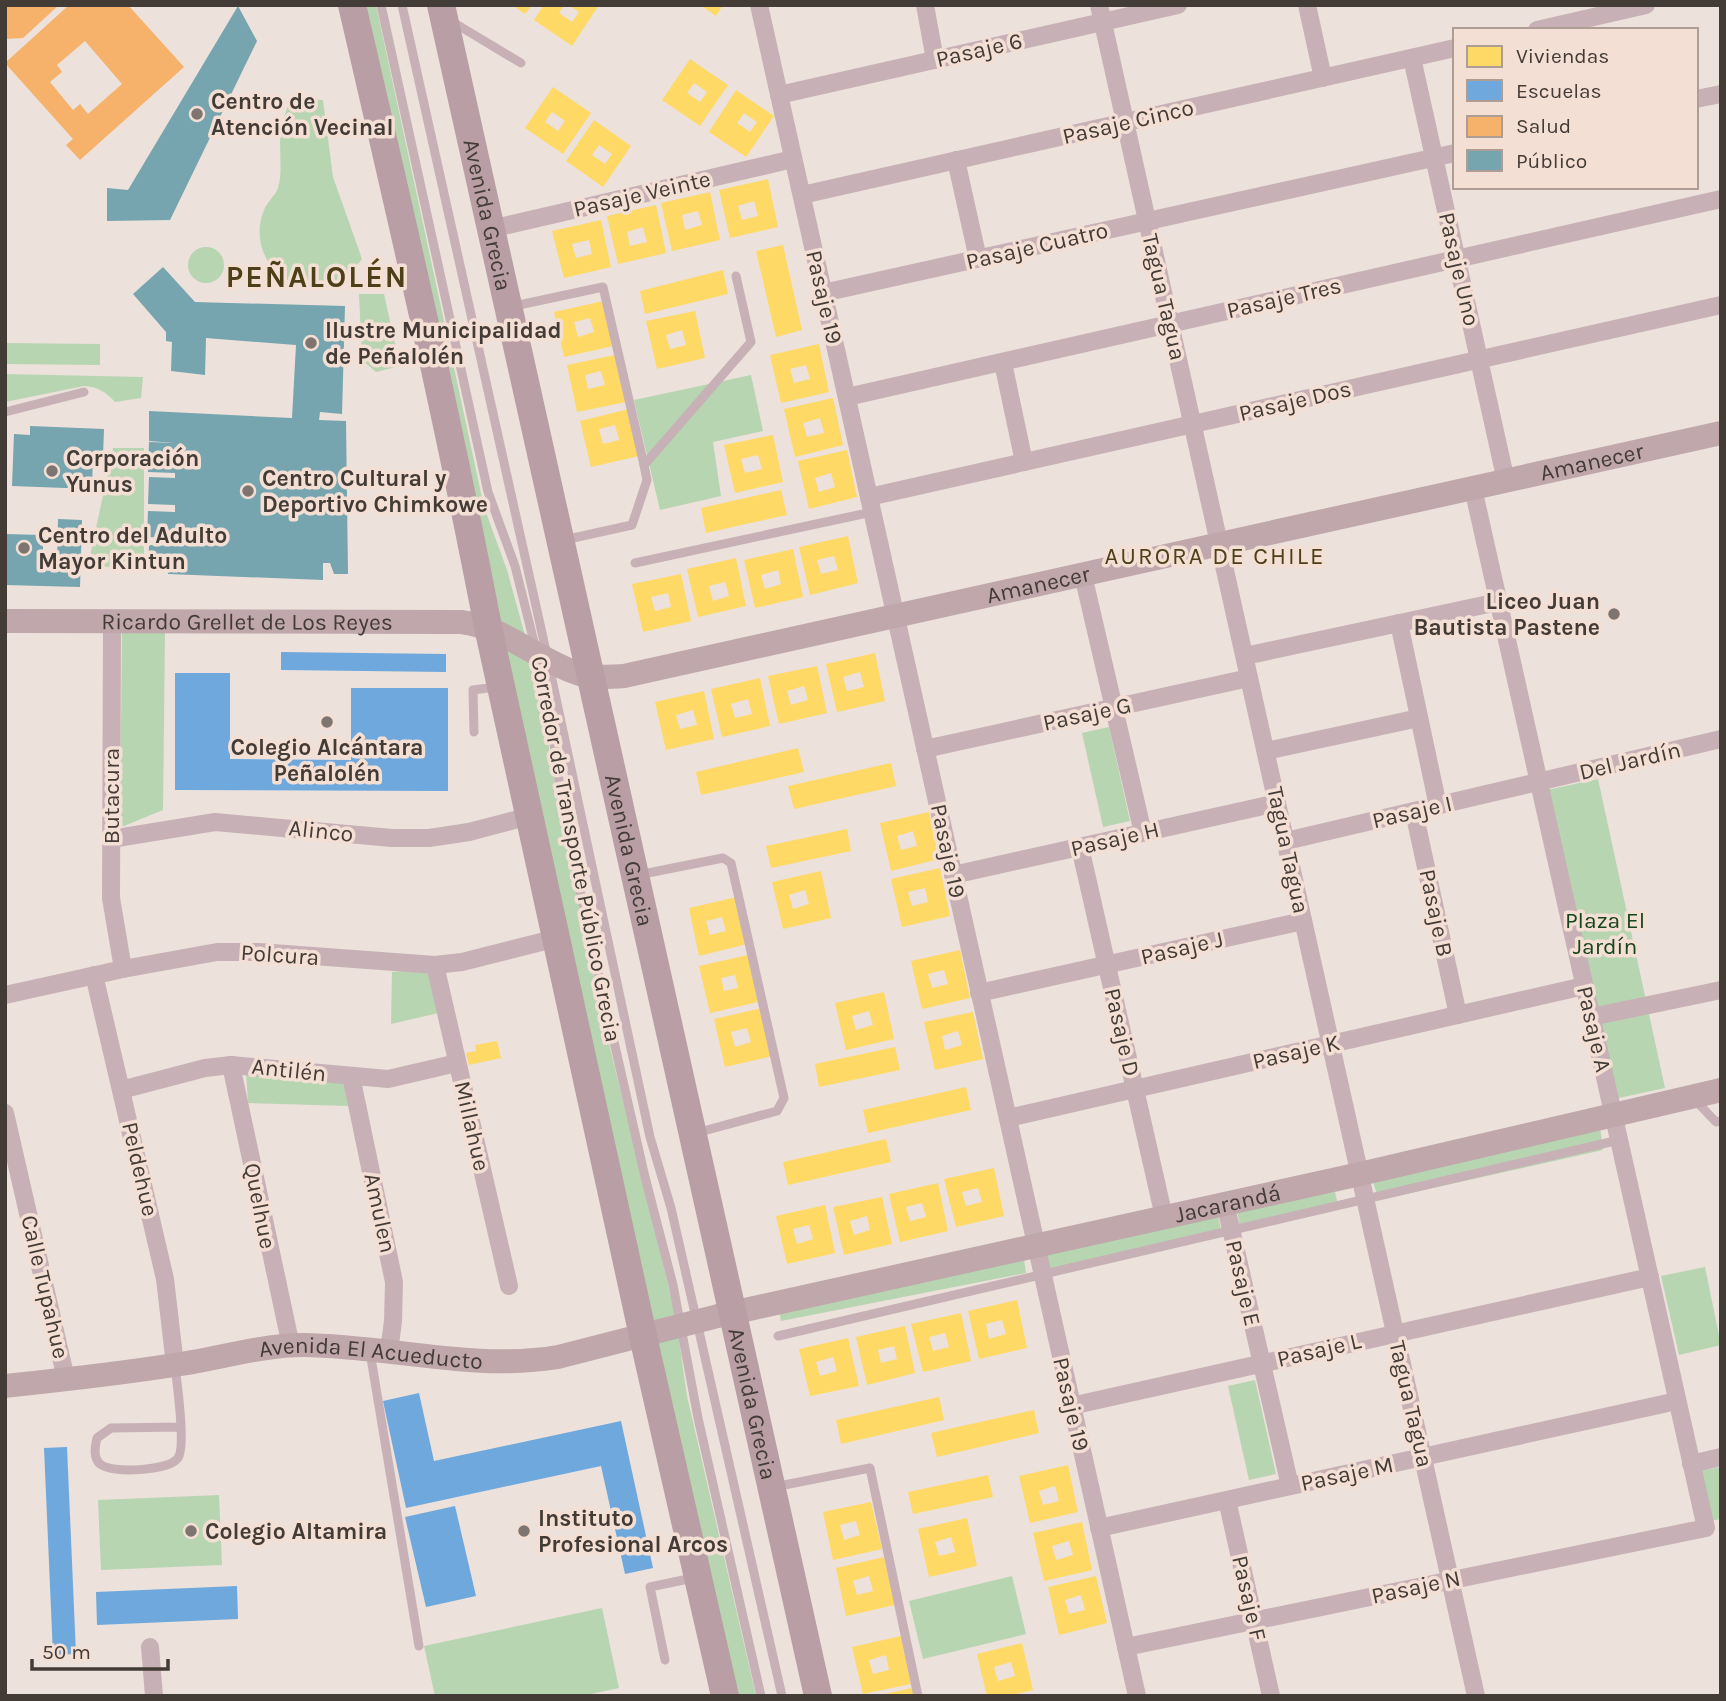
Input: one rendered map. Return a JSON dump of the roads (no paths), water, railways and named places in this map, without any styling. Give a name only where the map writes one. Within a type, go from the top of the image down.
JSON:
[{"type":"main road","points":[[352,5],[416,284],[643,1335],[725,1696]]},
{"type":"main road","name":"Avenida Grecia","points":[[442,11],[818,1696]]},
{"type":"street","name":"Pasaje 19","points":[[759,5],[1137,1696]]},
{"type":"street","points":[[925,5],[935,60]]},
{"type":"street","name":"Pasaje 6","points":[[779,95],[935,60],[1101,14],[1178,5]]},
{"type":"street","points":[[1307,5],[1323,78]]},
{"type":"street","points":[[1546,28],[1646,5]]},
{"type":"street","name":"Tagua Tagua","points":[[1101,14],[1476,1696]]},
{"type":"street","name":"Pasaje Cinco","points":[[802,195],[1453,48]]},
{"type":"street","name":"Pasaje Uno","points":[[1412,58],[1506,481]]},
{"type":"street","points":[[1698,99],[1721,94]]},
{"type":"street","name":"Pasaje Cuatro","points":[[823,293],[1453,153]]},
{"type":"street","name":"Pasaje Veinte","points":[[491,229],[793,159]]},
{"type":"street","points":[[956,160],[978,259]]},
{"type":"street","name":"Pasaje Tres","points":[[846,397],[1721,199]]},
{"type":"street","name":"Pasaje Dos","points":[[871,505],[1024,462],[1721,305]]},
{"type":"street","points":[[1003,363],[1024,462]]},
{"type":"street","name":"Amanecer","points":[[488,626],[542,657],[580,674],[624,676],[1721,433]]},
{"type":"street","name":"Pasaje A","points":[[1473,488],[1706,1528]]},
{"type":"street","points":[[1083,575],[1143,833]]},
{"type":"street","points":[[1245,656],[1498,602]]},
{"type":"street","name":"Ricardo Grellet de Los Reyes","points":[[5,621],[434,621],[488,626]]},
{"type":"street","name":"Butacura","points":[[112,622],[111,898],[123,969]]},
{"type":"street","points":[[1399,623],[1438,806]]},
{"type":"street","name":"Pasaje G","points":[[925,749],[1249,678]]},
{"type":"street","points":[[1266,751],[1419,718]]},
{"type":"street","name":"Del Jardín","points":[[1538,783],[1721,739]]},
{"type":"street","name":"Pasaje I","points":[[1286,841],[1538,783]]},
{"type":"street","name":"Pasaje H","points":[[953,876],[1277,803]]},
{"type":"street","name":"Pasaje B","points":[[1414,812],[1458,1015]]},
{"type":"street","name":"Alinco","points":[[111,839],[215,822],[410,839],[449,835],[530,816]]},
{"type":"street","name":"Pasaje D","points":[[1080,847],[1164,1217]]},
{"type":"street","name":"Pasaje J","points":[[979,993],[1303,920]]},
{"type":"street","name":"Polcura","points":[[5,995],[202,953],[238,951],[435,965],[462,962],[557,939]]},
{"type":"street","name":"Millahue","points":[[435,965],[509,1286]]},
{"type":"street","name":"Peldehue","points":[[94,975],[165,1279],[175,1365]]},
{"type":"street","name":"Pasaje K","points":[[1007,1118],[1584,986]]},
{"type":"street","points":[[1591,1017],[1721,990]]},
{"type":"street","name":"Antilén","points":[[121,1090],[205,1068],[231,1065],[397,1078],[457,1063]]},
{"type":"street","name":"Quelhue","points":[[231,1065],[290,1346]]},
{"type":"street","name":"Amulen","points":[[351,1076],[394,1282],[393,1321],[379,1351]]},
{"type":"street","name":"Jacarandá","points":[[733,1312],[1360,1174],[1721,1090]]},
{"type":"street","name":"Calle Tupahue","points":[[5,1113],[66,1379]]},
{"type":"street","name":"Pasaje E","points":[[1225,1203],[1290,1486]]},
{"type":"street","name":"Pasaje L","points":[[1071,1406],[1650,1277]]},
{"type":"street","name":"Avenida El Acueducto","points":[[5,1386],[175,1365],[237,1353],[303,1345],[495,1362],[535,1361],[733,1312]]},
{"type":"street","name":"Pasaje M","points":[[1099,1528],[1677,1401]]},
{"type":"street","points":[[1691,1464],[1721,1457]]},
{"type":"street","name":"Pasaje F","points":[[1227,1500],[1272,1696]]},
{"type":"street","name":"Pasaje N","points":[[1126,1647],[1706,1528]]},
{"type":"street","points":[[150,1647],[154,1696]]},
{"type":"lane","name":"Corredor de Transporte Público Grecia","points":[[381,5],[488,492],[515,566],[542,657],[563,810],[645,1177],[673,1285],[689,1323],[782,1696]]},
{"type":"lane","name":"Corredor de Transporte Público Grecia","points":[[402,5],[542,657],[650,1137],[671,1208],[715,1494],[761,1696]]},
{"type":"lane","points":[[442,11],[521,63]]},
{"type":"lane","points":[[644,465],[751,342],[736,276]]},
{"type":"lane","points":[[508,307],[603,288],[644,465],[647,480],[632,525],[561,540]]},
{"type":"lane","points":[[5,412],[84,392]]},
{"type":"lane","points":[[635,563],[871,505]]},
{"type":"lane","points":[[474,732],[473,690],[501,686]]},
{"type":"lane","points":[[636,875],[723,858],[731,863],[784,1098],[777,1111],[693,1134]]},
{"type":"lane","points":[[1691,1096],[1716,1122],[1721,1121]]},
{"type":"lane","points":[[778,1336],[1619,1140]]},
{"type":"lane","points":[[379,1351],[419,1646]]},
{"type":"lane","points":[[175,1365],[180,1427],[181,1450],[178,1458],[170,1466],[115,1469],[101,1465],[96,1455],[97,1438],[111,1428],[180,1427]]},
{"type":"lane","points":[[772,1487],[870,1468],[918,1696]]},
{"type":"lane","points":[[665,1660],[650,1587],[698,1577]]},
{"type":"place","name":"Centro de Atención Vecinal","points":[[197,114]]},
{"type":"place","name":"Ilustre Municipalidad de Peñalolén","points":[[311,343]]},
{"type":"place","name":"Corporación Yunus","points":[[52,471]]},
{"type":"place","name":"Centro Cultural y Deportivo Chimkowe","points":[[248,491]]},
{"type":"place","name":"Centro del Adulto Mayor Kintun","points":[[24,548]]},
{"type":"place","name":"Liceo Juan Bautista Pastene","points":[[1614,614]]},
{"type":"place","name":"Colegio Alcántara Peñalolén","points":[[327,722]]},
{"type":"place","name":"Colegio Altamira","points":[[191,1531]]},
{"type":"place","name":"Instituto Profesional Arcos","points":[[524,1531]]},
{"type":"district","name":"PEÑALOLÉN","points":[[317,277]]},
{"type":"district","name":"AURORA DE CHILE","points":[[1215,556]]},
{"type":"park label","name":"Plaza El Jardín","points":[[1605,933]]}]
